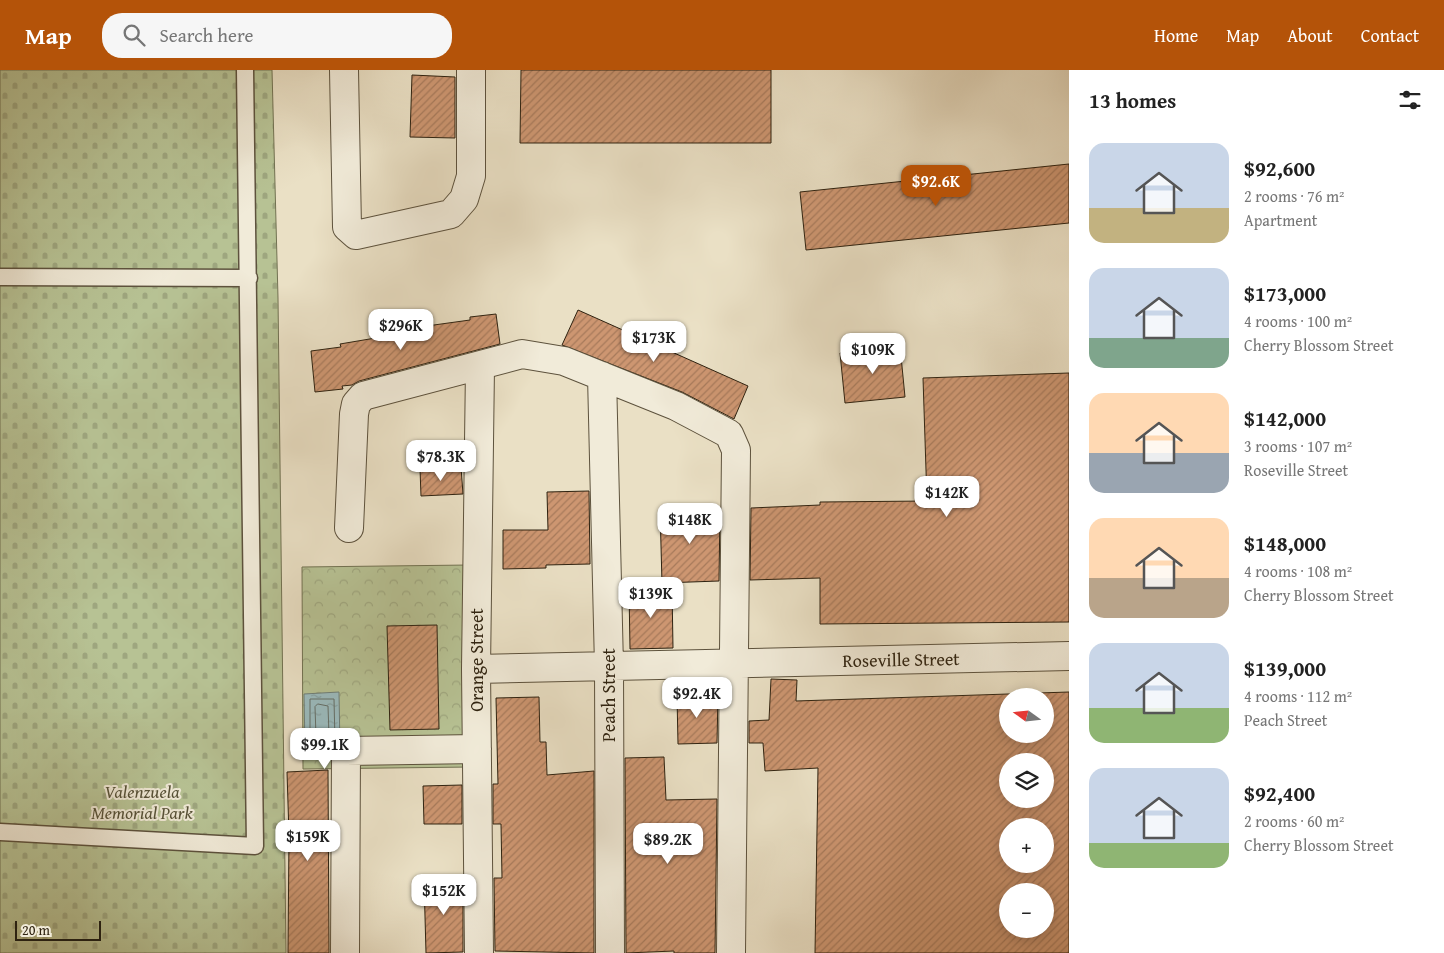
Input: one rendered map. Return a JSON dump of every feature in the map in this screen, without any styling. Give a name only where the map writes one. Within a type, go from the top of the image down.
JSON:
[{"type":"street","points":[[344,70],[347,227],[356,235],[451,214],[464,199],[470,176],[470,70]]},
{"type":"street","points":[[349,528],[356,404],[363,396],[480,367],[522,354],[564,361],[676,406],[729,434],[736,450],[732,663],[731,953]]},
{"type":"street","name":"Orange Street","points":[[479,953],[476,669],[480,367]]},
{"type":"street","name":"Peach Street","points":[[602,376],[610,666],[610,953]]},
{"type":"street","name":"Roseville Street","points":[[476,669],[1069,656]]},
{"type":"street","points":[[345,953],[346,751],[477,749]]},
{"type":"lane","points":[[0,832],[255,846],[250,582],[249,278],[245,70]]},
{"type":"lane","points":[[0,277],[249,278]]},
{"type":"green space","name":"Valenzuela Memorial Park","points":[[0,70],[272,70],[278,298],[286,953],[0,953]]},
{"type":"green space","points":[[469,565],[471,767],[303,769],[302,567]]},
{"type":"water","points":[[339,692],[340,749],[305,749],[304,694]]},
{"type":"building","points":[[521,70],[771,70],[771,143],[520,143]]},
{"type":"building","points":[[412,75],[455,77],[455,138],[410,137]]},
{"type":"building","points":[[1069,164],[1069,223],[806,250],[800,192]]},
{"type":"building","points":[[578,310],[748,386],[734,419],[682,392],[562,345]]},
{"type":"building","points":[[496,314],[500,344],[359,381],[352,385],[342,386],[343,389],[315,392],[311,351],[341,347],[340,344],[405,333],[405,329],[470,320],[470,317]]},
{"type":"building","points":[[900,346],[905,397],[845,403],[840,353]]},
{"type":"building","points":[[1069,373],[1069,622],[820,624],[820,578],[750,580],[751,508],[820,505],[820,502],[927,501],[923,378]]},
{"type":"building","points":[[461,467],[463,494],[421,496],[420,469]]},
{"type":"building","points":[[589,491],[590,564],[546,565],[546,568],[503,569],[503,530],[548,530],[547,492]]},
{"type":"building","points":[[660,509],[720,509],[719,581],[662,583]]},
{"type":"building","points":[[672,589],[673,648],[630,649],[629,590]]},
{"type":"building","points":[[437,625],[439,729],[390,730],[387,626]]},
{"type":"building","points":[[771,679],[797,680],[796,701],[999,694],[999,743],[1054,743],[1054,692],[1069,692],[1069,953],[815,953],[818,768],[765,771],[763,743],[749,743],[749,721],[769,720]]},
{"type":"building","points":[[718,695],[717,743],[678,744],[677,696]]},
{"type":"building","points":[[539,697],[540,742],[546,742],[547,775],[594,771],[594,953],[495,951],[494,878],[502,878],[501,824],[493,824],[493,784],[498,784],[496,698]]},
{"type":"building","points":[[664,757],[666,800],[717,799],[715,953],[674,953],[674,951],[626,953],[625,758]]},
{"type":"building","points":[[328,770],[329,953],[288,953],[289,835],[287,772]]},
{"type":"building","points":[[462,785],[462,824],[424,824],[423,786]]},
{"type":"building","points":[[463,879],[463,952],[426,953],[424,880]]}]
